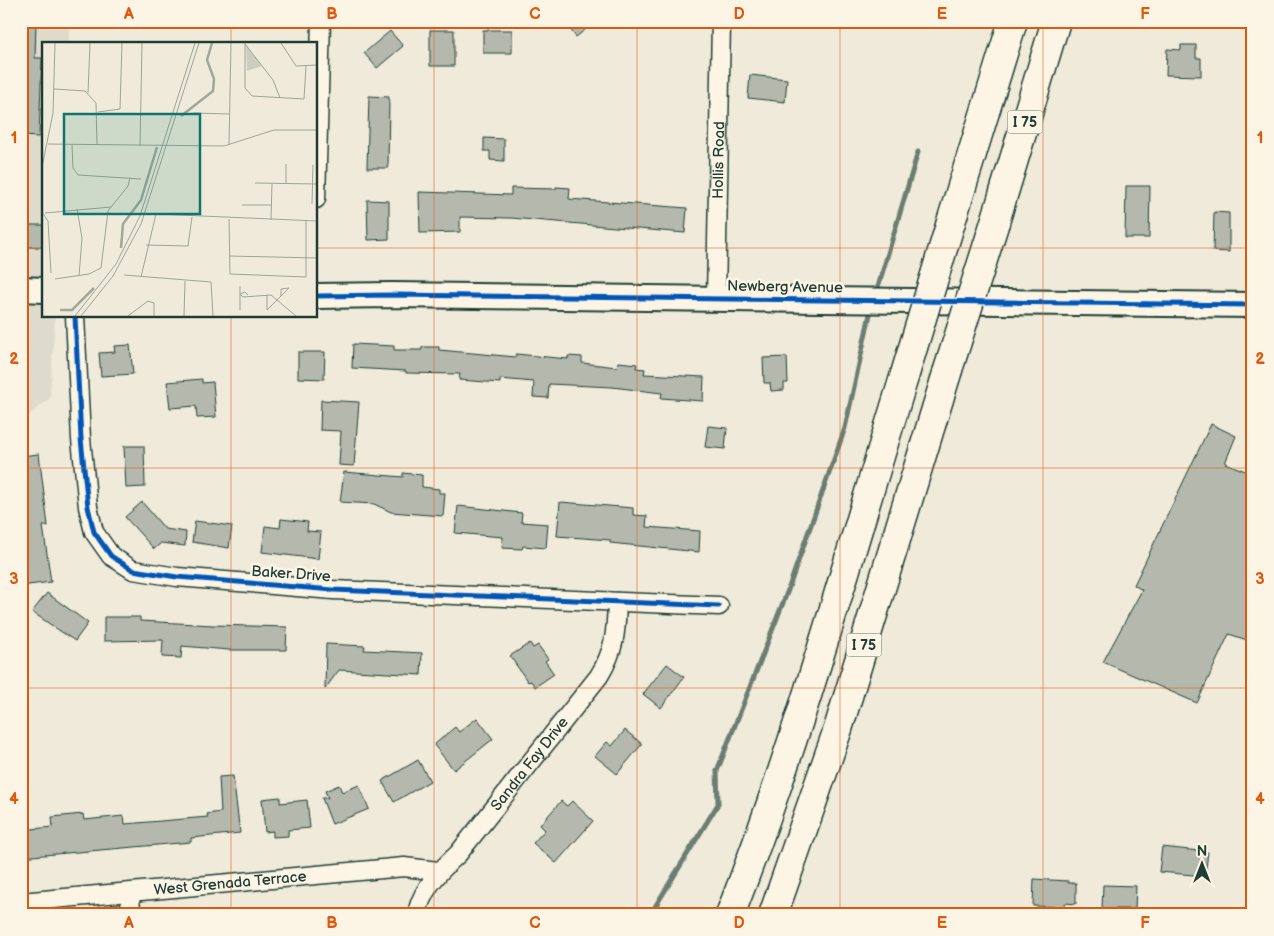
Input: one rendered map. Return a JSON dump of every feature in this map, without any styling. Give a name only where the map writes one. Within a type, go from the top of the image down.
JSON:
[{"type":"highway","name":"I 75","points":[[730,915],[750,862],[808,688],[1013,21]]},
{"type":"highway","name":"I 75","points":[[773,915],[838,729],[1056,21]]},
{"type":"street","points":[[318,110],[320,21]]},
{"type":"street","name":"Hollis Road","points":[[716,299],[721,21]]},
{"type":"street","points":[[21,289],[42,290]]},
{"type":"street","name":"Newberg Avenue","points":[[318,296],[412,295],[1253,305]]},
{"type":"street","name":"Baker Drive","points":[[75,318],[81,439],[88,507],[94,532],[111,556],[133,570],[177,577],[333,590],[719,606]]},
{"type":"street","name":"Sandra Fay Drive","points":[[417,915],[418,906],[438,871],[458,854],[599,676],[610,657],[615,637],[617,602]]},
{"type":"street","name":"West Grenada Terrace","points":[[21,902],[404,867],[438,871]]},
{"type":"street","points":[[129,893],[132,915]]},
{"type":"shaded area","points":[[21,21],[69,21],[69,42],[42,42],[42,318],[55,318],[50,398],[21,422]]},
{"type":"building","points":[[21,21],[36,21],[35,58],[42,58],[39,137],[21,136]]},
{"type":"building","points":[[564,21],[580,21],[586,29],[576,37]]},
{"type":"building","points":[[430,30],[454,30],[454,66],[430,66]]},
{"type":"building","points":[[483,30],[512,30],[512,53],[483,53]]},
{"type":"building","points":[[390,31],[403,46],[377,68],[364,53]]},
{"type":"building","points":[[1181,45],[1196,45],[1196,58],[1201,58],[1201,76],[1166,75],[1167,49],[1181,50]]},
{"type":"building","points":[[750,75],[787,79],[785,102],[748,98]]},
{"type":"building","points":[[369,96],[389,97],[388,168],[367,168]]},
{"type":"building","points":[[484,138],[504,139],[504,161],[490,160],[490,151],[484,151]]},
{"type":"building","points":[[1126,186],[1150,186],[1149,238],[1125,238]]},
{"type":"building","points":[[556,187],[570,188],[569,199],[687,208],[685,233],[511,218],[460,217],[460,232],[420,233],[419,192],[511,195],[511,188],[556,189]]},
{"type":"building","points":[[367,200],[389,201],[389,239],[368,240]]},
{"type":"building","points":[[1214,212],[1229,213],[1229,252],[1213,251]]},
{"type":"building","points":[[29,225],[42,225],[42,247],[22,247],[22,228],[29,228]]},
{"type":"building","points":[[353,344],[394,346],[394,350],[422,350],[422,347],[439,347],[439,350],[516,357],[516,354],[568,359],[568,356],[582,357],[582,363],[617,367],[618,362],[637,364],[636,368],[645,369],[644,374],[704,377],[703,401],[661,398],[662,393],[612,387],[549,384],[548,398],[533,397],[534,382],[500,379],[500,383],[459,380],[460,374],[406,373],[406,371],[352,368]]},
{"type":"building","points":[[130,345],[133,374],[101,376],[99,353],[115,352],[114,346]]},
{"type":"building","points":[[298,352],[325,352],[324,379],[298,378]]},
{"type":"building","points":[[787,357],[788,383],[784,383],[784,390],[771,391],[770,383],[764,383],[763,358]]},
{"type":"building","points":[[202,379],[202,383],[213,382],[216,417],[197,418],[196,406],[170,408],[167,382]]},
{"type":"building","points":[[321,400],[359,402],[354,466],[339,465],[341,431],[320,430]]},
{"type":"building","points":[[1211,424],[1236,436],[1225,463],[1253,474],[1253,642],[1229,634],[1197,703],[1103,662],[1142,590],[1134,585]]},
{"type":"building","points":[[708,426],[727,428],[725,449],[705,447]]},
{"type":"building","points":[[124,446],[144,446],[145,487],[126,488]]},
{"type":"building","points":[[39,454],[48,526],[43,526],[51,582],[21,586],[21,456]]},
{"type":"building","points":[[344,472],[403,477],[403,473],[422,475],[422,487],[439,489],[439,493],[445,493],[443,516],[391,512],[374,504],[340,502]]},
{"type":"building","points":[[142,502],[165,529],[186,532],[185,546],[161,543],[154,549],[125,517]]},
{"type":"building","points":[[560,502],[633,508],[633,515],[647,516],[646,527],[700,531],[699,552],[610,543],[610,540],[557,536]]},
{"type":"building","points":[[458,506],[522,513],[521,522],[548,524],[546,548],[523,546],[522,549],[502,548],[503,537],[455,533]]},
{"type":"building","points":[[281,519],[308,522],[307,531],[321,532],[318,559],[262,552],[265,526],[280,528]]},
{"type":"building","points":[[195,521],[232,526],[229,548],[192,542]]},
{"type":"building","points":[[47,593],[88,623],[75,641],[32,612]]},
{"type":"building","points":[[104,617],[140,617],[140,621],[213,625],[287,627],[286,650],[229,650],[182,646],[181,658],[162,657],[163,640],[104,641]]},
{"type":"building","points":[[530,643],[533,648],[538,645],[548,659],[545,661],[554,674],[535,687],[531,681],[528,682],[510,656]]},
{"type":"building","points":[[326,644],[365,646],[364,650],[422,653],[421,675],[339,670],[325,689]]},
{"type":"building","points":[[667,664],[684,677],[661,708],[643,694]]},
{"type":"building","points":[[477,718],[493,739],[454,770],[434,745],[455,727],[459,732]]},
{"type":"building","points":[[625,730],[642,744],[617,774],[595,756],[607,742],[612,746]]},
{"type":"building","points":[[418,760],[430,781],[394,802],[382,781]]},
{"type":"building","points":[[233,776],[240,833],[191,838],[191,842],[21,857],[21,830],[53,827],[52,817],[83,814],[84,820],[124,816],[125,824],[208,817],[207,814],[221,812],[219,777]]},
{"type":"building","points":[[339,785],[342,792],[359,785],[369,809],[332,824],[322,798],[328,798],[325,791]]},
{"type":"building","points":[[280,797],[280,803],[307,800],[310,828],[288,830],[288,836],[273,837],[273,831],[265,832],[262,799]]},
{"type":"building","points":[[561,801],[567,806],[572,801],[593,821],[556,863],[533,843],[545,830],[540,825]]},
{"type":"building","points":[[1162,847],[1208,852],[1205,876],[1159,872]]},
{"type":"building","points":[[1034,879],[1076,883],[1076,904],[1065,903],[1065,907],[1033,906]]},
{"type":"building","points":[[1103,885],[1136,886],[1135,909],[1102,909]]},
{"type":"waterway","points":[[878,287],[918,152]]},
{"type":"waterway","points":[[650,915],[718,804],[717,771],[788,590],[845,428],[870,314]]},
{"type":"cycle path","points":[[318,296],[392,295],[1253,305]]},
{"type":"cycle path","points":[[75,318],[81,439],[88,507],[94,532],[111,556],[133,570],[177,577],[333,590],[719,606]]}]
